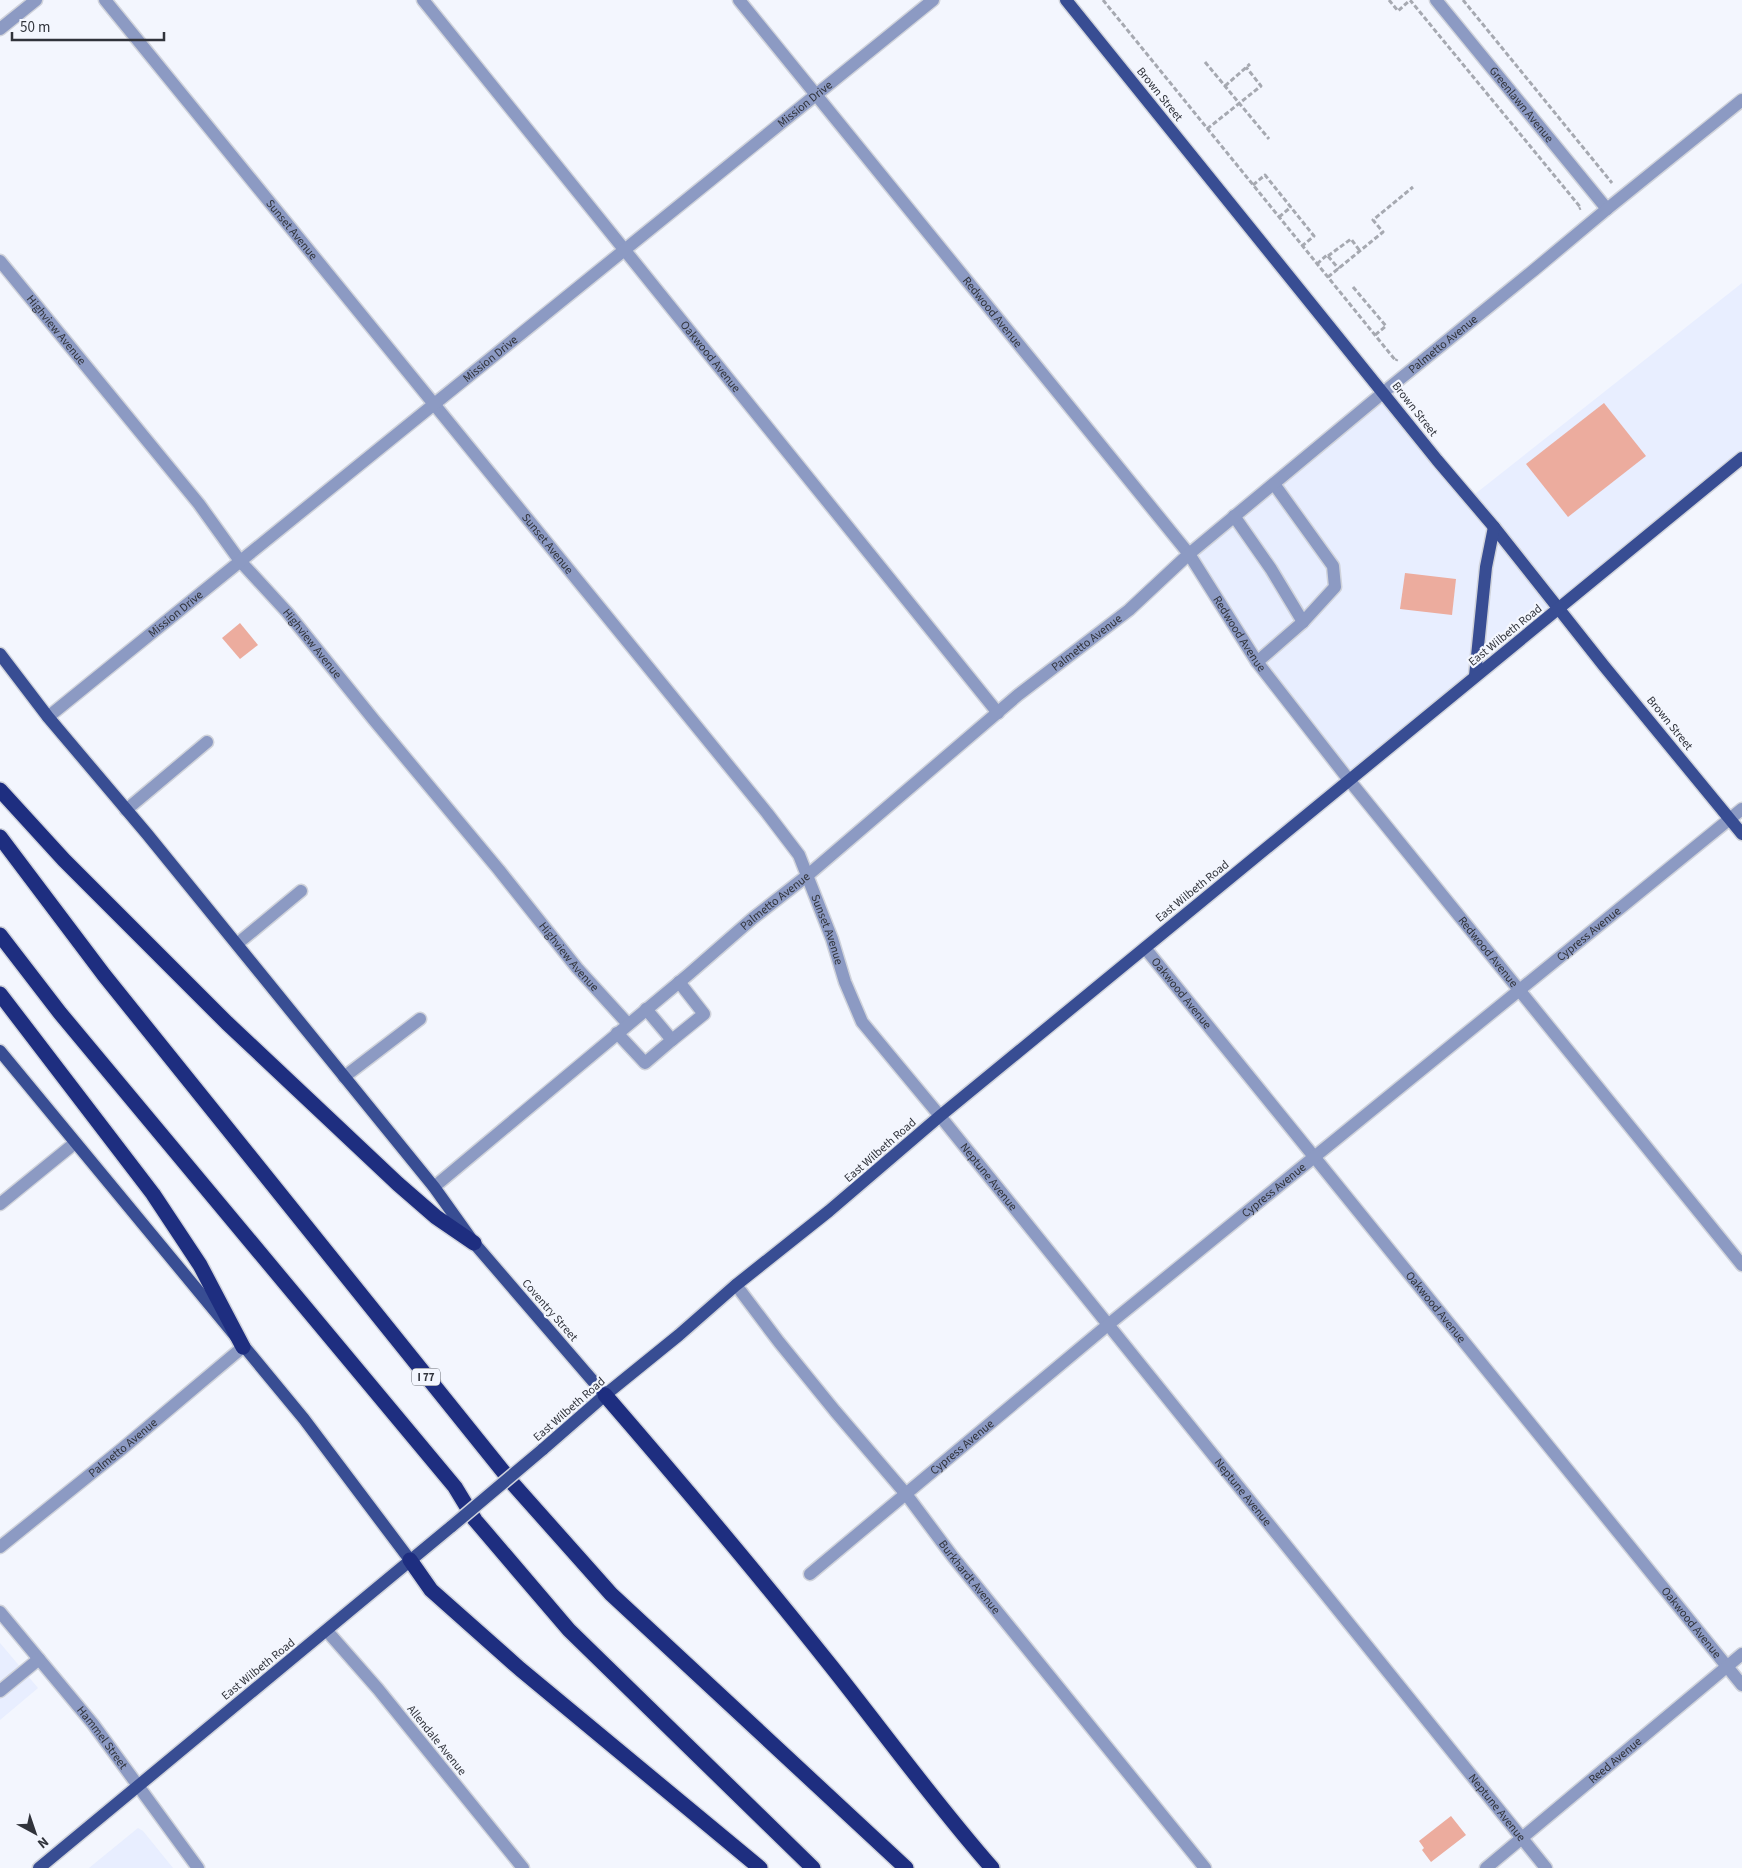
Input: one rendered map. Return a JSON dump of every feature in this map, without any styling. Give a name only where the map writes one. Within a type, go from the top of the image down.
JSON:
[{"type":"highway","points":[[0,790],[64,860],[227,1023],[398,1184],[436,1217],[474,1243]]},
{"type":"highway","name":"I 77","points":[[0,837],[110,982],[514,1484],[611,1594],[906,1868]]},
{"type":"highway","points":[[0,935],[66,1021],[455,1488],[475,1520],[569,1630],[813,1868]]},
{"type":"highway","points":[[0,994],[153,1194],[200,1265],[243,1347]]},
{"type":"highway","points":[[606,1395],[709,1515],[966,1839],[992,1868]]},
{"type":"highway","points":[[410,1560],[431,1590],[520,1669],[760,1868]]},
{"type":"main road","name":"Brown Street","points":[[1066,0],[1742,834]]},
{"type":"main road","name":"East Wilbeth Road","points":[[39,1868],[327,1631],[606,1395],[679,1336],[736,1285],[829,1211],[940,1116],[1742,458]]},
{"type":"main road","points":[[1475,676],[1486,567],[1494,527]]},
{"type":"main road","name":"Coventry Street","points":[[0,654],[48,717],[434,1187],[474,1243],[606,1395]]},
{"type":"main road","points":[[0,1051],[304,1419],[410,1560]]},
{"type":"street","points":[[0,29],[36,0]]},
{"type":"street","name":"Sunset Avenue","points":[[105,0],[435,404],[799,855],[832,939],[845,982],[862,1022],[940,1116]]},
{"type":"street","name":"Oakwood Avenue","points":[[423,0],[626,249],[998,713]]},
{"type":"street","name":"Redwood Avenue","points":[[739,0],[1189,554],[1257,662],[1349,780],[1742,1265]]},
{"type":"street","name":"Mission Drive","points":[[48,717],[933,0]]},
{"type":"street","name":"Greenlawn Avenue","points":[[1436,0],[1606,209]]},
{"type":"street","name":"Palmetto Avenue","points":[[434,1187],[752,919],[808,875],[1018,695],[1129,610],[1189,554],[1234,516],[1606,209],[1742,100]]},
{"type":"street","name":"Highview Avenue","points":[[0,261],[198,504],[240,561],[287,612],[578,968],[628,1024]]},
{"type":"street","points":[[1257,662],[1303,622],[1334,587],[1333,566],[1274,484]]},
{"type":"street","points":[[1234,516],[1271,568],[1303,622]]},
{"type":"street","points":[[126,810],[206,742]]},
{"type":"street","name":"Cypress Avenue","points":[[810,1574],[1109,1324],[1742,808]]},
{"type":"street","points":[[236,944],[301,891]]},
{"type":"street","name":"Oakwood Avenue","points":[[1145,948],[1742,1685]]},
{"type":"street","points":[[617,1033],[645,1063],[704,1014],[679,982]]},
{"type":"street","points":[[646,1009],[672,1040]]},
{"type":"street","points":[[344,1077],[420,1019]]},
{"type":"street","name":"Neptune Avenue","points":[[940,1116],[1478,1780],[1546,1868]]},
{"type":"street","points":[[0,1204],[75,1143]]},
{"type":"street","name":"Burkhardt Avenue","points":[[736,1285],[828,1403],[906,1494],[953,1557],[1205,1868]]},
{"type":"street","name":"Palmetto Avenue","points":[[0,1547],[123,1448],[243,1347]]},
{"type":"street","name":"Hammel Street","points":[[0,1612],[93,1724],[198,1868]]},
{"type":"street","name":"Allendale Avenue","points":[[327,1631],[378,1689],[522,1868]]},
{"type":"street","name":"Reed Avenue","points":[[1486,1868],[1742,1654]]},
{"type":"street","points":[[0,1691],[39,1659]]},
{"type":"path","points":[[1102,0],[1396,361],[1403,354]]},
{"type":"path","points":[[1389,0],[1398,11],[1410,0],[1581,208],[1574,214]]},
{"type":"path","points":[[1205,62],[1269,140]]},
{"type":"path","points":[[1207,129],[1261,86],[1248,66],[1225,86]]},
{"type":"path","points":[[1253,185],[1265,175],[1314,236],[1302,246]]},
{"type":"path","points":[[1328,277],[1383,232],[1373,220],[1413,187]]},
{"type":"path","points":[[1279,217],[1290,207]]},
{"type":"path","points":[[1317,264],[1351,239],[1360,251]]},
{"type":"path","points":[[1328,256],[1339,269]]},
{"type":"path","points":[[1353,287],[1386,326],[1375,335]]},
{"type":"shaded area","points":[[1742,283],[1742,458],[1349,780],[1257,662],[1189,554],[1384,392],[1470,498]]},
{"type":"shaded area","points":[[0,1643],[38,1688],[0,1720]]},
{"type":"shaded area","points":[[138,1828],[143,1831],[173,1868],[89,1868]]},
{"type":"building","points":[[1604,403],[1646,456],[1568,517],[1526,464]]},
{"type":"building","points":[[1405,573],[1456,579],[1452,615],[1400,609]]},
{"type":"building","points":[[240,623],[258,645],[240,659],[222,638]]},
{"type":"building","points":[[1451,1816],[1466,1835],[1431,1862],[1422,1850],[1424,1848],[1419,1841]]}]
